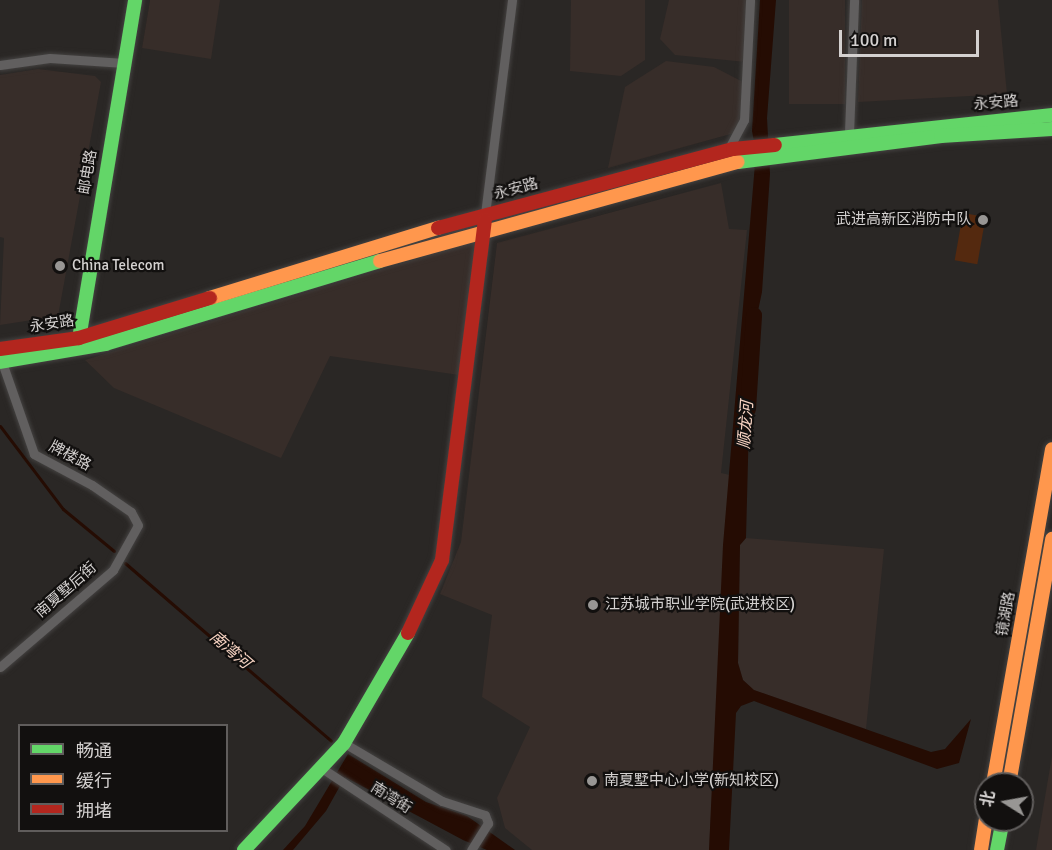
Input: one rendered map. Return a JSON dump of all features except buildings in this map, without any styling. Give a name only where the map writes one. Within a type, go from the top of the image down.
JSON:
[{"type":"street","name":"邮电路","points":[[78,344],[135,0]]},
{"type":"street","points":[[244,850],[326,772],[390,672],[448,539],[512,0]]},
{"type":"street","points":[[750,0],[744,120],[731,154],[775,149]]},
{"type":"street","points":[[849,133],[854,0]]},
{"type":"street","points":[[0,66],[50,58],[124,63]]},
{"type":"street","name":"永安路","points":[[775,149],[849,133],[1052,115]]},
{"type":"street","name":"永安路","points":[[775,149],[1052,129]]},
{"type":"street","name":"永安路","points":[[78,344],[485,214],[731,154]]},
{"type":"street","name":"永安路","points":[[1,357],[78,344],[484,230],[731,154]]},
{"type":"street","name":"牌楼路","points":[[1,357],[34,454],[102,492],[131,512],[138,525]]},
{"type":"street","name":"镜湖路","points":[[995,772],[1052,450]]},
{"type":"street","name":"南夏墅后街","points":[[0,667],[113,570],[138,525]]},
{"type":"street","points":[[1011,772],[1052,539]]},
{"type":"street","points":[[344,743],[442,801],[485,814],[488,823],[471,850]]},
{"type":"street","name":"南湾街","points":[[326,772],[347,789],[446,850]]},
{"type":"street","points":[[981,850],[984,832]]},
{"type":"street","points":[[997,850],[1001,832]]},
{"type":"shaded area","points":[[150,0],[220,0],[211,59],[142,48]]},
{"type":"shaded area","points":[[571,0],[645,0],[645,60],[621,76],[570,71]]},
{"type":"shaded area","points":[[669,0],[748,0],[746,62],[675,55],[660,39]]},
{"type":"shaded area","points":[[789,0],[845,0],[845,104],[789,104]]},
{"type":"shaded area","points":[[862,0],[998,0],[1007,94],[858,102]]},
{"type":"shaded area","points":[[666,61],[714,67],[743,82],[738,132],[608,168],[625,87]]},
{"type":"shaded area","points":[[38,69],[95,76],[101,82],[58,316],[0,325],[4,238],[0,237],[0,75]]},
{"type":"shaded area","points":[[721,183],[729,229],[747,230],[721,473],[730,475],[709,850],[532,850],[505,828],[497,798],[530,727],[482,697],[492,615],[440,594],[461,542],[497,243]]},
{"type":"shaded area","points":[[963,213],[986,217],[977,264],[955,260]]},
{"type":"shaded area","points":[[475,241],[459,375],[330,356],[281,458],[114,388],[85,360]]},
{"type":"shaded area","name":"江苏城市职业学院(武进校区)","points":[[746,538],[884,549],[866,729],[753,690],[743,680],[738,663],[740,545]]},
{"type":"shaded area","points":[[1052,756],[1052,850],[1036,850]]},
{"type":"water","points":[[760,0],[776,0],[767,118],[770,174],[762,292],[751,344],[746,538],[740,545],[738,663],[743,680],[754,690],[931,752],[945,749],[971,719],[959,763],[937,769],[754,701],[741,706],[736,713],[729,850],[709,850],[723,545],[756,152],[752,131]]},
{"type":"water","points":[[348,754],[426,802],[467,816],[515,850],[487,850],[463,840],[345,777],[326,811],[293,850],[283,850],[305,826]]},
{"type":"waterway","name":"顺龙河","points":[[748,409],[754,315]]},
{"type":"waterway","name":"南湾河","points":[[0,426],[63,509],[114,551]]},
{"type":"waterway","name":"南湾河","points":[[125,563],[331,741]]},
{"type":"traffic: fast","points":[[78,345],[135,0]]},
{"type":"traffic: fast","points":[[775,145],[1052,115]]},
{"type":"traffic: fast","points":[[738,162],[941,136],[1052,129]]},
{"type":"traffic: fast","points":[[0,362],[105,344],[380,261]]},
{"type":"traffic: fast","points":[[244,850],[344,743],[408,633]]},
{"type":"traffic: fast","points":[[997,850],[1001,832]]},
{"type":"traffic: slow","points":[[380,261],[738,162]]},
{"type":"traffic: slow","points":[[210,298],[438,228]]},
{"type":"traffic: slow","points":[[995,772],[1052,449]]},
{"type":"traffic: slow","points":[[1011,772],[1052,539]]},
{"type":"traffic: slow","points":[[981,850],[984,832]]},
{"type":"traffic: jam","points":[[438,228],[733,149],[775,145]]},
{"type":"traffic: jam","points":[[408,633],[442,560],[485,221]]},
{"type":"traffic: jam","points":[[0,349],[79,338],[210,298]]},
{"type":"place","name":"武进高新区消防中队","points":[[983,220]]},
{"type":"place","name":"China Telecom","points":[[60,266]]},
{"type":"place","name":"江苏城市职业学院(武进校区)","points":[[593,605]]},
{"type":"place","name":"南夏墅中心小学(新知校区)","points":[[592,781]]}]
